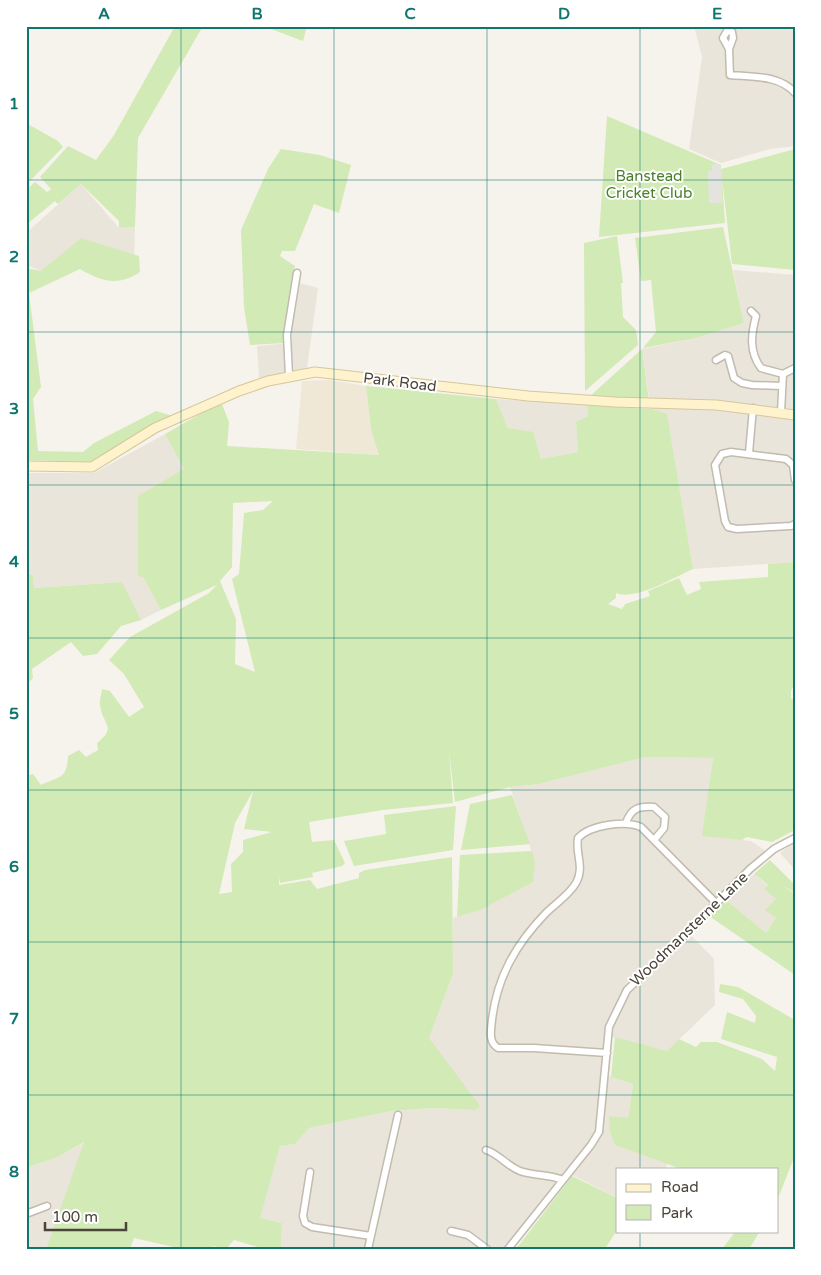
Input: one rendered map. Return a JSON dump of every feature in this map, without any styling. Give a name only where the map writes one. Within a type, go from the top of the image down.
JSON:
[{"type":"street","points":[[729,49],[730,75],[778,80],[787,85],[795,94]]},
{"type":"street","points":[[289,376],[288,335],[298,273]]},
{"type":"street","points":[[751,311],[756,316],[752,331],[754,358],[761,368],[783,374],[795,368]]},
{"type":"street","points":[[716,360],[725,355],[728,356],[734,378],[742,384],[782,386]]},
{"type":"street","name":"Park Road","points":[[26,466],[92,467],[155,428],[239,391],[289,376],[315,372],[537,396],[753,408],[795,415]]},
{"type":"street","points":[[781,412],[783,374]]},
{"type":"street","points":[[749,453],[753,408]]},
{"type":"street","points":[[795,480],[793,465],[786,459],[749,453],[726,452],[717,460],[716,474],[728,527],[737,530],[791,526],[795,524]]},
{"type":"street","points":[[626,823],[628,815],[634,810],[641,807],[654,807],[665,817],[665,824],[655,838]]},
{"type":"street","points":[[607,1053],[495,1047],[490,1036],[492,1015],[508,966],[525,935],[576,882],[581,869],[578,838],[582,834],[596,829],[626,823],[641,826],[655,838],[716,903]]},
{"type":"street","name":"Woodmansterne Lane","points":[[508,1249],[599,1132],[612,1018],[627,990],[766,854],[795,838]]},
{"type":"street","points":[[368,1249],[398,1115]]},
{"type":"street","points":[[486,1150],[496,1153],[519,1171],[553,1176],[563,1180]]},
{"type":"street","points":[[310,1172],[303,1216],[305,1224],[312,1227],[371,1236]]},
{"type":"street","points":[[26,1214],[46,1206]]},
{"type":"street","points":[[450,1231],[468,1235],[487,1249]]},
{"type":"shaded area","points":[[694,26],[795,26],[795,146],[770,149],[721,163],[689,149],[702,57]]},
{"type":"shaded area","points":[[717,163],[721,167],[722,203],[709,203],[708,171],[712,171],[712,165]]},
{"type":"shaded area","points":[[81,184],[119,228],[135,227],[134,265],[94,247],[53,276],[26,265],[26,233]]},
{"type":"shaded area","points":[[733,270],[795,275],[795,562],[693,569],[667,415],[651,411],[642,349],[696,338],[744,323]]},
{"type":"shaded area","points":[[300,283],[318,288],[307,368],[259,378],[257,346],[292,343],[292,327]]},
{"type":"shaded area","points":[[329,380],[366,386],[371,429],[380,455],[296,449],[302,381]]},
{"type":"shaded area","points":[[496,399],[588,405],[588,416],[576,422],[578,452],[541,459],[533,433],[508,428]]},
{"type":"shaded area","points":[[165,434],[184,469],[143,577],[161,610],[141,620],[125,592],[122,582],[34,588],[33,575],[26,575],[26,473],[94,473]]},
{"type":"shaded area","points":[[645,757],[713,758],[703,835],[751,841],[766,851],[684,928],[714,959],[715,1005],[667,1051],[612,1037],[609,1076],[633,1084],[628,1118],[615,1145],[668,1164],[665,1168],[616,1168],[616,1197],[565,1171],[504,1249],[281,1249],[282,1223],[259,1218],[280,1146],[295,1144],[309,1128],[391,1111],[433,1108],[475,1110],[429,1038],[453,974],[453,918],[480,910],[535,862],[510,787],[539,784]]},
{"type":"shaded area","points":[[795,842],[795,870],[780,853]]},
{"type":"shaded area","points":[[754,874],[768,886],[765,888],[776,899],[776,918],[766,933],[726,900]]},
{"type":"shaded area","points":[[85,1142],[46,1249],[26,1249],[26,1168],[58,1157]]},
{"type":"green space","points":[[175,26],[203,26],[138,138],[135,227],[119,228],[119,221],[81,184],[58,204],[55,201],[26,225],[26,190],[35,182],[47,192],[51,189],[40,177],[68,146],[96,160],[114,135]]},
{"type":"green space","points":[[263,26],[307,26],[303,41]]},
{"type":"green space","name":"Banstead Cricket Club","points":[[607,116],[721,165],[721,169],[795,149],[795,270],[732,264],[722,178],[725,223],[599,237]]},
{"type":"green space","points":[[26,123],[58,141],[63,147],[26,185]]},
{"type":"green space","points":[[281,149],[320,155],[351,165],[339,213],[314,204],[295,251],[282,251],[280,256],[295,266],[283,333],[284,343],[250,345],[244,307],[241,230],[268,169]]},
{"type":"green space","points":[[723,227],[744,323],[696,338],[643,348],[656,332],[651,280],[641,281],[635,238]]},
{"type":"green space","points":[[617,236],[623,283],[621,283],[623,317],[636,330],[638,345],[585,391],[584,243]]},
{"type":"green space","points":[[81,238],[139,256],[140,272],[124,280],[109,281],[95,277],[80,269],[29,293],[41,387],[33,399],[38,451],[83,452],[94,443],[156,411],[173,416],[90,462],[26,460],[26,384],[29,382],[26,375],[26,268],[41,271]]},
{"type":"green space","points":[[642,349],[649,401],[589,397]]},
{"type":"green space","points":[[366,386],[496,399],[508,428],[533,432],[541,459],[578,452],[576,422],[588,416],[588,405],[651,409],[667,414],[693,569],[665,583],[643,591],[624,595],[616,593],[616,598],[608,604],[622,609],[625,604],[650,596],[648,591],[679,578],[687,595],[701,589],[699,582],[768,577],[768,564],[795,562],[795,683],[791,691],[791,699],[795,699],[795,830],[772,842],[747,837],[742,840],[702,836],[713,758],[645,757],[539,784],[510,787],[455,802],[449,750],[453,803],[383,810],[309,822],[312,842],[334,840],[345,863],[342,866],[312,873],[313,877],[280,883],[279,877],[279,885],[310,880],[317,889],[359,878],[359,873],[365,870],[452,857],[453,974],[429,1038],[480,1106],[475,1110],[433,1108],[391,1111],[309,1128],[295,1144],[280,1146],[260,1218],[282,1223],[281,1249],[264,1249],[234,1240],[226,1249],[213,1246],[212,1249],[182,1249],[134,1238],[130,1249],[46,1249],[84,1142],[58,1157],[26,1168],[26,776],[33,774],[41,785],[64,773],[68,756],[79,750],[86,757],[98,750],[97,743],[107,733],[108,729],[100,705],[102,689],[110,691],[129,717],[144,707],[124,674],[109,660],[130,637],[209,593],[217,585],[161,610],[143,577],[138,576],[138,496],[184,469],[165,434],[221,402],[229,422],[227,446],[379,455],[371,429]],"holes":[[[273,501],[263,510],[244,513],[239,574],[232,579],[255,672],[235,664],[236,619],[220,581],[232,567],[233,503]],[[253,791],[244,829],[272,832],[243,840],[243,852],[231,864],[232,892],[219,894],[235,823]]]},
{"type":"green space","points":[[26,575],[33,575],[34,588],[122,582],[141,620],[121,626],[97,654],[83,656],[71,642],[32,669],[33,678],[26,685]]},
{"type":"green space","points":[[512,795],[530,844],[461,850],[470,804]]},
{"type":"green space","points":[[456,806],[453,850],[354,866],[344,841],[386,834],[384,815]]},
{"type":"green space","points":[[532,851],[535,862],[533,882],[480,910],[457,917],[460,855]]},
{"type":"green space","points":[[770,860],[795,885],[795,893],[780,884],[795,894],[795,975],[709,916],[726,900],[766,933],[776,918],[765,910],[776,899],[764,889],[768,885],[754,874]]},
{"type":"green space","points":[[720,984],[738,987],[795,1020],[795,1155],[778,1198],[778,1168],[678,1168],[615,1145],[610,1132],[609,1116],[628,1118],[633,1084],[611,1077],[615,1037],[667,1051],[679,1039],[696,1047],[701,1042],[717,1042],[762,1059],[775,1071],[777,1057],[721,1039],[727,1012],[755,1023],[756,1016],[743,999],[719,992]]},
{"type":"green space","points":[[572,1176],[616,1198],[616,1232],[605,1249],[516,1249]]},
{"type":"green space","points":[[735,1232],[759,1232],[749,1249],[722,1249]]}]
